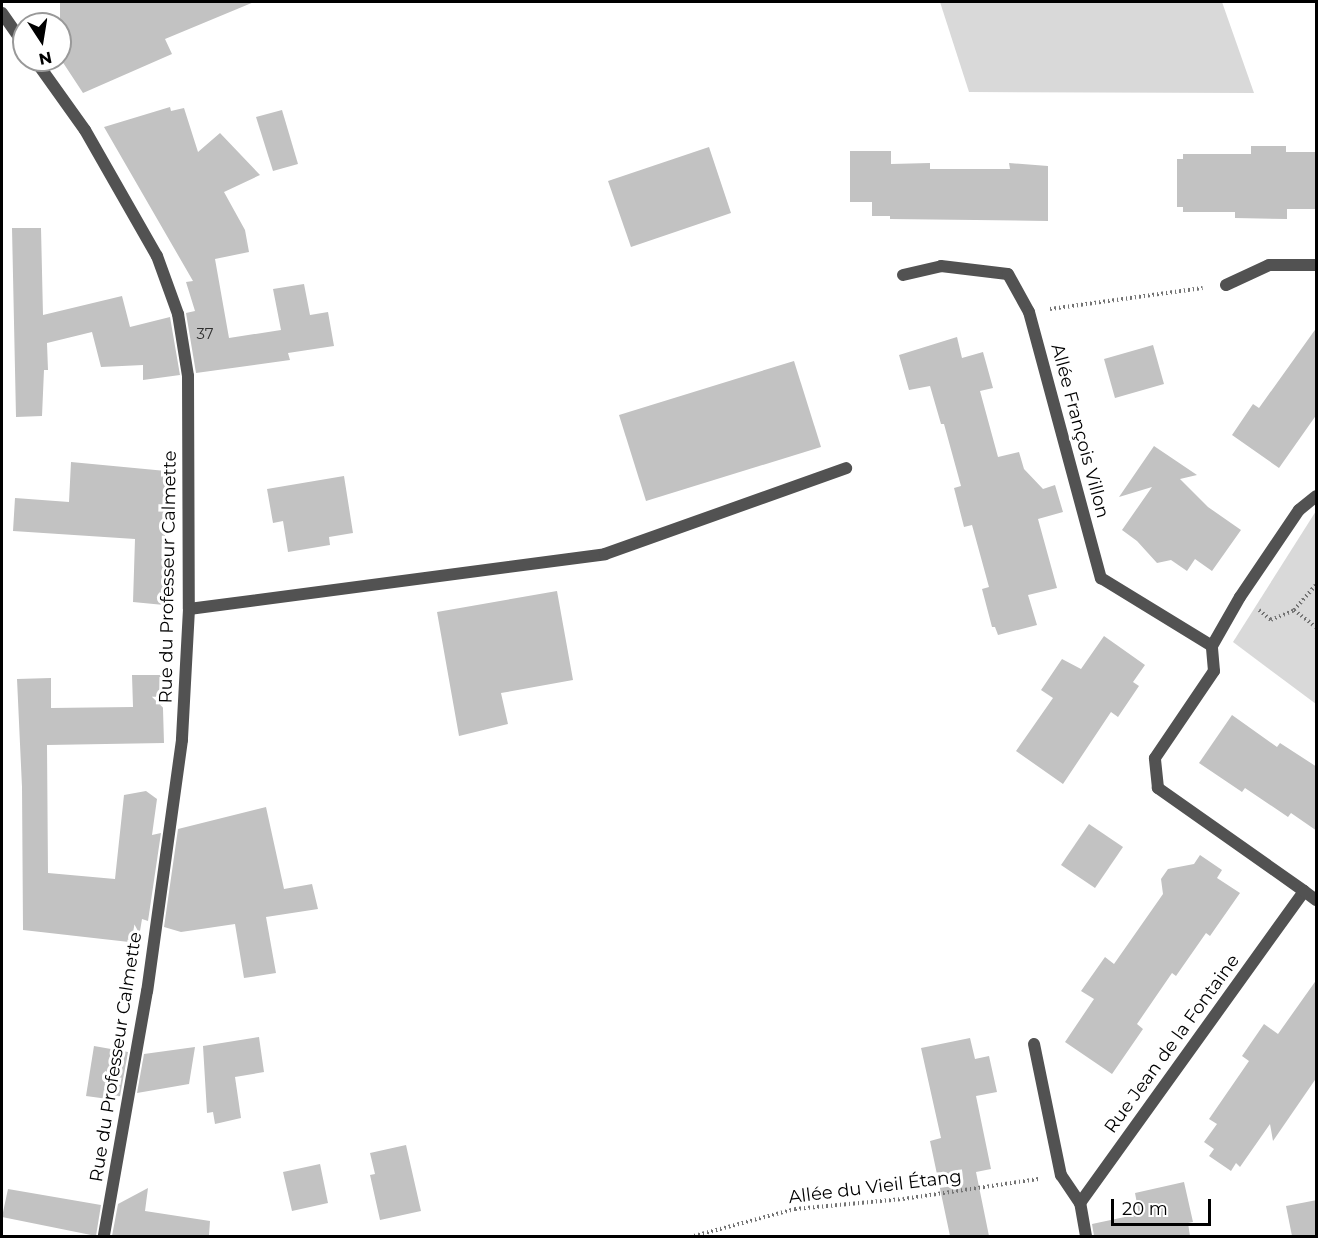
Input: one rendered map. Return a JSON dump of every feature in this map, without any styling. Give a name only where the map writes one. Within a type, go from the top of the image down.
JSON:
[{"type":"street","points":[[2,13],[12,27]]},
{"type":"street","name":"Rue du Professeur Calmette","points":[[44,72],[85,130],[158,256],[178,314],[188,376],[189,609],[182,740],[147,991],[104,1236]]},
{"type":"street","points":[[1226,285],[1269,265],[1317,265]]},
{"type":"street","name":"Allée François Villon","points":[[903,275],[940,266],[1008,274],[1029,312],[1101,578],[1212,646]]},
{"type":"street","points":[[189,609],[605,554],[846,468]]},
{"type":"street","points":[[1317,496],[1299,510],[1240,597],[1212,646],[1214,671],[1155,758],[1158,788],[1317,900]]},
{"type":"street","name":"Rue Jean de la Fontaine","points":[[1080,1203],[1304,891]]},
{"type":"street","points":[[1034,1044],[1061,1175],[1080,1203],[1086,1236]]},
{"type":"path","points":[[1029,312],[1226,285]]},
{"type":"path","points":[[1240,597],[1272,620],[1294,610],[1317,585]]},
{"type":"path","points":[[1294,610],[1317,627]]},
{"type":"path","name":"Allée du Vieil Étang","points":[[694,1236],[795,1209],[903,1199],[1061,1175]]},
{"type":"shaded area","points":[[940,2],[1222,2],[1254,93],[969,92]]},
{"type":"shaded area","points":[[1316,511],[1316,704],[1233,642]]},
{"type":"building","points":[[60,2],[254,2],[165,39],[172,54],[83,93],[69,72],[72,72],[72,12],[60,12]]},
{"type":"building","points":[[170,107],[171,111],[184,108],[198,152],[220,133],[260,175],[224,192],[245,230],[249,252],[215,259],[229,338],[281,330],[273,289],[304,284],[310,315],[328,312],[334,346],[288,353],[290,360],[196,373],[186,313],[195,311],[186,282],[193,281],[104,127]]},
{"type":"building","points":[[282,110],[298,164],[273,171],[256,117]]},
{"type":"building","points":[[1251,146],[1286,146],[1286,152],[1317,152],[1317,209],[1287,209],[1287,219],[1235,218],[1235,212],[1183,212],[1183,207],[1177,207],[1177,159],[1183,159],[1183,154],[1251,154]]},
{"type":"building","points":[[709,147],[731,213],[631,247],[608,181]]},
{"type":"building","points":[[850,151],[891,151],[891,164],[930,163],[930,169],[1010,169],[1009,163],[1048,166],[1048,221],[890,219],[890,216],[872,216],[872,202],[850,202]]},
{"type":"building","points":[[12,228],[41,228],[43,315],[122,296],[130,327],[170,317],[180,375],[143,380],[143,365],[101,367],[92,332],[47,343],[48,370],[44,370],[42,416],[16,417]]},
{"type":"building","points":[[1317,327],[1317,414],[1279,468],[1232,435],[1253,404],[1259,408]]},
{"type":"building","points":[[957,337],[962,358],[983,352],[993,388],[980,391],[998,457],[1019,452],[1024,469],[1043,489],[1055,485],[1063,512],[1038,519],[1057,588],[1028,595],[1037,625],[998,635],[995,627],[992,627],[982,589],[989,587],[972,525],[964,527],[954,488],[961,486],[944,424],[941,424],[930,386],[909,390],[899,355]]},
{"type":"building","points":[[1153,345],[1164,384],[1115,398],[1104,359]]},
{"type":"building","points":[[794,361],[821,447],[646,501],[619,415]]},
{"type":"building","points":[[1154,446],[1197,475],[1180,479],[1208,507],[1241,530],[1212,571],[1195,559],[1187,571],[1171,560],[1157,563],[1137,541],[1122,530],[1152,487],[1119,497]]},
{"type":"building","points":[[71,462],[166,471],[164,605],[133,602],[135,539],[13,531],[15,498],[69,502]]},
{"type":"building","points":[[344,476],[353,533],[329,537],[330,545],[288,552],[283,521],[273,523],[267,489]]},
{"type":"building","points":[[557,591],[573,680],[501,693],[508,724],[459,736],[437,612]]},
{"type":"building","points":[[1104,636],[1145,665],[1133,682],[1139,686],[1118,717],[1111,712],[1063,784],[1016,751],[1053,698],[1041,690],[1062,659],[1081,669]]},
{"type":"building","points":[[132,675],[162,675],[164,743],[47,745],[48,873],[115,879],[124,795],[146,791],[157,799],[152,835],[161,833],[148,921],[142,919],[138,943],[23,930],[22,787],[17,679],[51,678],[51,708],[133,707]]},
{"type":"building","points":[[1232,715],[1277,747],[1280,743],[1317,767],[1317,831],[1291,813],[1288,817],[1245,788],[1242,792],[1199,763]]},
{"type":"building","points":[[266,807],[284,889],[312,884],[318,909],[266,917],[276,973],[244,978],[235,924],[181,932],[164,927],[178,829]]},
{"type":"building","points":[[1089,824],[1123,847],[1095,888],[1061,865]]},
{"type":"building","points":[[1200,855],[1222,870],[1217,878],[1240,893],[1210,936],[1206,933],[1176,976],[1172,973],[1137,1024],[1143,1029],[1112,1074],[1065,1042],[1094,999],[1081,991],[1105,957],[1114,964],[1163,894],[1161,879],[1168,869],[1194,864]]},
{"type":"building","points":[[1317,979],[1317,1077],[1273,1141],[1270,1124],[1240,1167],[1236,1163],[1231,1171],[1209,1156],[1214,1149],[1204,1142],[1217,1124],[1209,1119],[1249,1061],[1242,1056],[1264,1024],[1278,1034]]},
{"type":"building","points":[[259,1037],[264,1072],[235,1077],[241,1118],[215,1124],[213,1112],[207,1113],[203,1046]]},
{"type":"building","points":[[970,1038],[975,1059],[989,1056],[997,1092],[976,1096],[991,1169],[976,1172],[989,1236],[950,1236],[930,1141],[941,1138],[921,1048]]},
{"type":"building","points":[[94,1046],[128,1052],[120,1096],[108,1099],[86,1096]]},
{"type":"building","points":[[195,1047],[189,1084],[137,1093],[144,1054]]},
{"type":"building","points":[[406,1145],[421,1211],[380,1220],[370,1175],[375,1174],[370,1153]]},
{"type":"building","points":[[320,1164],[328,1203],[292,1211],[283,1172]]},
{"type":"building","points":[[1184,1182],[1193,1222],[1188,1223],[1190,1236],[1094,1236],[1092,1224],[1139,1214],[1135,1193]]},
{"type":"building","points":[[148,1188],[145,1211],[210,1221],[209,1236],[112,1236],[118,1204]]},
{"type":"building","points":[[8,1189],[101,1205],[96,1236],[2,1217]]},
{"type":"building","points":[[1317,1200],[1317,1236],[1292,1236],[1286,1206]]}]
